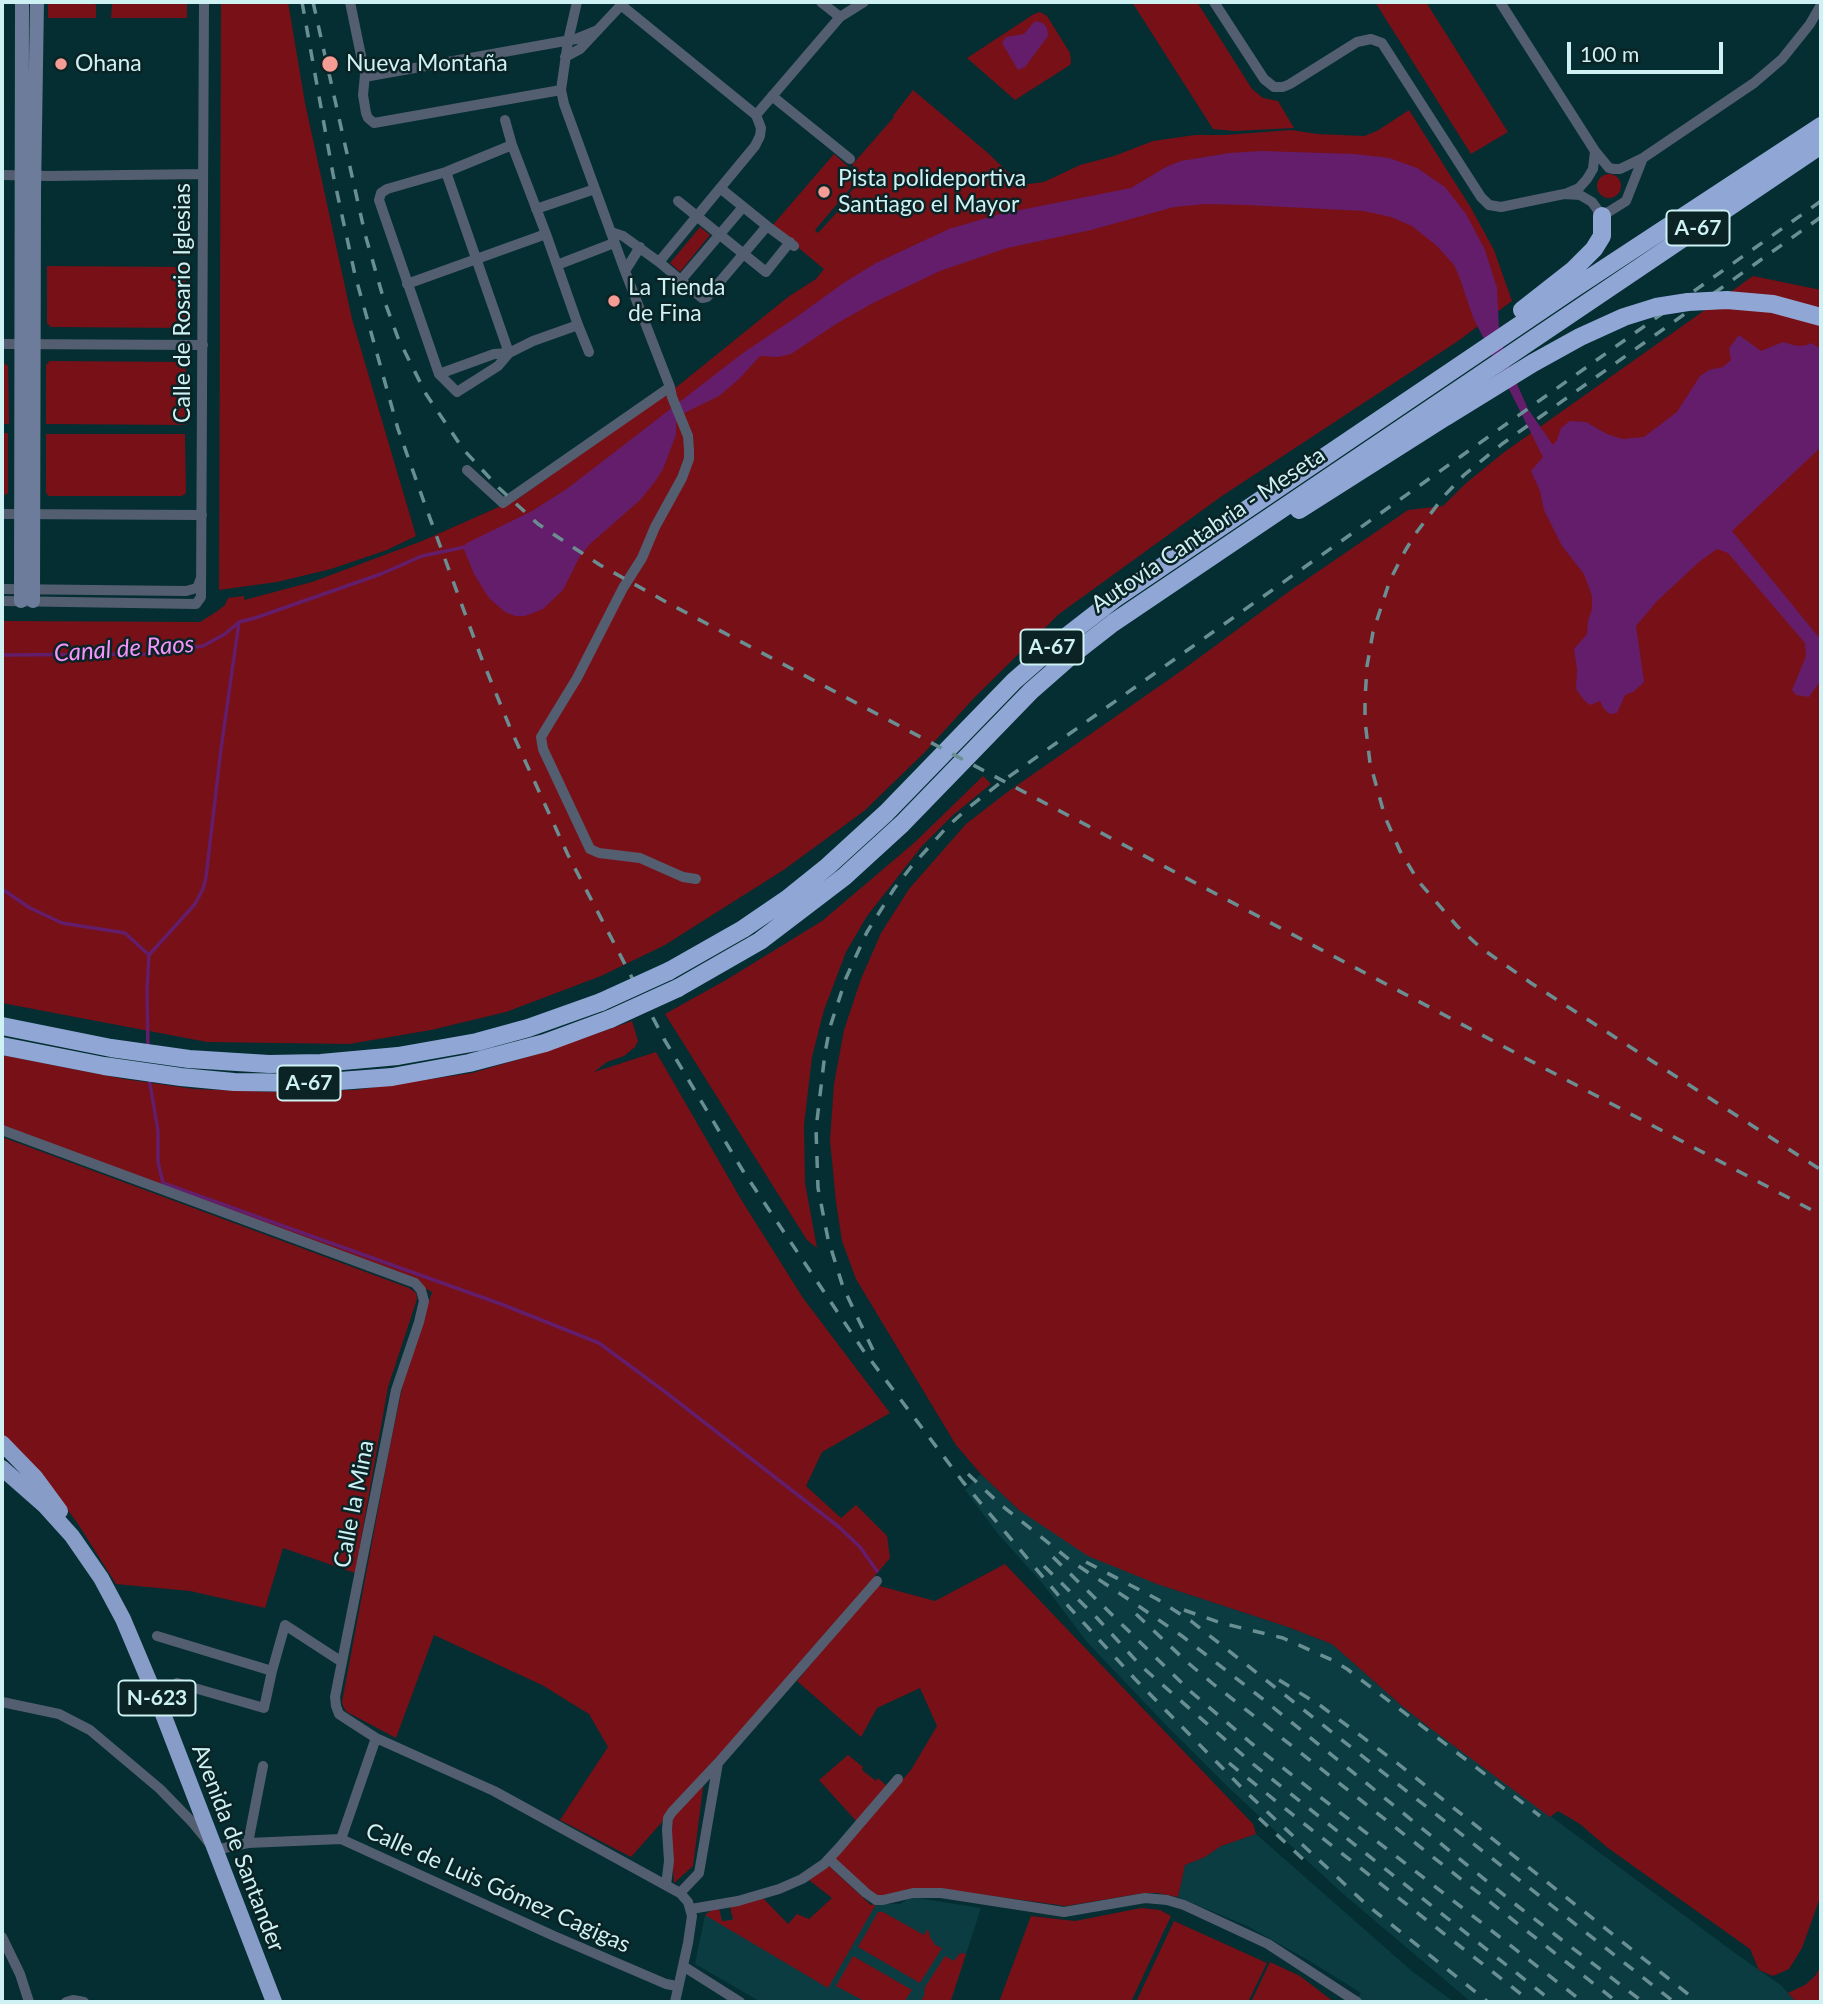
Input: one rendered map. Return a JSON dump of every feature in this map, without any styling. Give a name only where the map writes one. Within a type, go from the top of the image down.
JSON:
[{"type":"highway","points":[[1643,242],[1764,157],[1821,112]]},
{"type":"highway","name":"A-67","points":[[1508,327],[1821,126]]},
{"type":"highway","name":"Autovía Cantabria - Meseta","points":[[2,1046],[168,1076],[234,1082],[313,1083],[391,1077],[469,1063],[545,1043],[610,1019],[678,988],[760,941],[844,877],[902,824],[1013,709],[1072,655],[1145,600],[1821,145]]},
{"type":"highway","points":[[1508,327],[1590,254],[1602,236],[1602,216]]},
{"type":"highway","points":[[1072,655],[1533,363],[1624,317],[1656,307],[1698,300],[1783,305],[1821,317]]},
{"type":"highway","name":"Autovía Cantabria - Meseta","points":[[2,1026],[176,1058],[242,1063],[321,1063],[398,1056],[477,1042],[601,1002],[668,971],[743,929],[817,875],[867,831],[996,700],[1054,646],[1117,597],[1508,327]]},
{"type":"highway","name":"N-623","points":[[2,1443],[42,1485],[85,1553]]},
{"type":"highway","name":"Avenida de Santander","points":[[2,1468],[59,1521],[85,1553],[108,1589],[136,1647],[274,2002]]},
{"type":"highway","name":"N-623","points":[[2,1480],[59,1521]]},
{"type":"main road","points":[[22,2],[28,176],[27,595]]},
{"type":"main road","points":[[28,176],[37,2]]},
{"type":"street","name":"Calle de Rosario Iglesias","points":[[27,595],[196,604],[201,597],[204,2]]},
{"type":"street","points":[[350,2],[365,75],[363,95],[366,113],[374,122],[561,90]]},
{"type":"street","points":[[577,2],[565,57],[561,90],[564,104],[689,443],[688,459],[682,478],[655,527],[642,558],[623,588],[577,678],[541,737],[543,748],[590,849],[599,853],[640,858],[683,877],[695,879]]},
{"type":"street","points":[[821,2],[840,17]]},
{"type":"street","points":[[756,115],[840,17],[864,2]]},
{"type":"street","points":[[1214,2],[1270,86],[1287,86],[1357,42],[1371,39],[1379,41],[1486,204],[1493,207],[1564,194],[1578,188],[1593,169],[1595,151]]},
{"type":"street","points":[[1500,2],[1595,151],[1609,168],[1614,169],[1620,169],[1643,158],[1754,83],[1782,60],[1821,5]]},
{"type":"street","points":[[565,57],[580,49],[622,3],[756,115],[761,128],[755,146],[660,262]]},
{"type":"street","points":[[574,17],[577,25],[587,35]]},
{"type":"street","points":[[370,76],[568,41],[598,30]]},
{"type":"street","points":[[772,96],[850,159]]},
{"type":"street","points":[[505,120],[589,352]]},
{"type":"street","points":[[509,353],[498,366],[457,391],[439,374],[379,200],[387,189],[446,172],[512,145]]},
{"type":"street","points":[[1564,194],[1586,197],[1602,216],[1626,201],[1643,158]]},
{"type":"street","points":[[446,172],[509,353]]},
{"type":"street","points":[[2,175],[203,174]]},
{"type":"street","points":[[678,201],[766,272],[792,244],[720,188]]},
{"type":"street","points":[[536,209],[595,189]]},
{"type":"street","points":[[681,280],[743,207]]},
{"type":"street","points":[[557,265],[613,238],[623,236],[660,262],[702,298],[707,297],[767,226]]},
{"type":"street","points":[[407,284],[546,234]]},
{"type":"street","points":[[625,271],[640,247]]},
{"type":"street","points":[[439,374],[494,354],[509,353],[578,325]]},
{"type":"street","points":[[2,344],[203,345]]},
{"type":"street","points":[[467,470],[503,503],[671,392]]},
{"type":"street","points":[[2,514],[202,515]]},
{"type":"street","points":[[2,601],[27,595],[186,591],[197,588],[202,578]]},
{"type":"street","points":[[2,589],[27,595]]},
{"type":"street","name":"Calle la Mina","points":[[2,1130],[415,1283],[421,1290],[424,1301],[396,1390],[335,1697],[339,1714],[376,1738],[494,1791],[666,1885],[680,1893],[691,1909]]},
{"type":"street","points":[[666,1885],[669,1861],[668,1818],[877,1581]]},
{"type":"street","points":[[177,1683],[264,1708],[285,1625],[342,1662]]},
{"type":"street","points":[[158,1636],[272,1671]]},
{"type":"street","points":[[2,1702],[48,1711],[79,1722],[121,1754],[160,1789],[212,1847]]},
{"type":"street","points":[[341,1839],[376,1738]]},
{"type":"street","points":[[680,1893],[699,1873],[718,1763]]},
{"type":"street","points":[[248,1843],[263,1766]]},
{"type":"street","points":[[675,2002],[688,1943],[691,1909],[738,1901],[790,1885],[813,1872],[829,1859],[898,1779]]},
{"type":"street","name":"Calle de Luis Gómez Cagigas","points":[[212,1847],[341,1839],[554,1936],[666,1984],[677,1986]]},
{"type":"street","points":[[829,1859],[876,1900],[913,1893],[941,1893],[1064,1912],[1145,1898],[1167,1900],[1184,1905],[1268,1944],[1357,2002]]},
{"type":"street","points":[[2,1937],[20,1974],[29,2002]]},
{"type":"street","points":[[683,1966],[740,2002]]},
{"type":"street","points":[[66,2002],[84,2002]]},
{"type":"shaded area","points":[[48,2],[92,2],[96,5],[96,18],[48,18]]},
{"type":"shaded area","points":[[114,2],[187,2],[187,18],[111,18]]},
{"type":"shaded area","points":[[221,2],[288,2],[305,103],[352,319],[416,536],[387,550],[331,569],[277,582],[219,590]]},
{"type":"shaded area","points":[[1132,2],[1197,2],[1252,89],[1263,98],[1278,101],[1294,128],[1235,131],[1213,129]]},
{"type":"shaded area","points":[[1375,2],[1426,2],[1508,132],[1471,154]]},
{"type":"shaded area","points":[[1040,12],[1047,16],[1070,53],[1071,62],[1015,100],[967,58]]},
{"type":"shaded area","points":[[1035,21],[1043,23],[1048,36],[1025,67],[1018,70],[1002,43],[1006,37],[1024,34]]},
{"type":"shaded area","points":[[913,90],[988,153],[1021,185],[1044,182],[1080,165],[1153,141],[1195,135],[1291,130],[1364,136],[1377,131],[1409,110],[1471,208],[1494,250],[1512,301],[1458,341],[1222,496],[1059,614],[864,811],[785,869],[665,945],[601,976],[506,1012],[431,1030],[349,1044],[207,1042],[2,1003],[2,621],[200,622],[225,605],[228,598],[244,596],[244,600],[312,582],[422,541],[519,498],[679,385],[788,297],[816,279],[824,269],[772,226],[834,154],[860,177],[815,230],[818,233],[850,198],[848,195],[862,178],[852,165],[894,117]]},
{"type":"shaded area","points":[[1262,151],[1389,158],[1417,168],[1445,187],[1466,214],[1485,250],[1497,288],[1499,329],[1505,356],[1528,409],[1553,445],[1561,428],[1570,421],[1586,422],[1622,439],[1644,437],[1677,412],[1700,376],[1709,370],[1723,367],[1731,360],[1729,348],[1739,335],[1761,351],[1783,342],[1797,346],[1811,343],[1821,349],[1821,447],[1732,531],[1821,640],[1821,680],[1809,697],[1796,695],[1792,690],[1806,656],[1805,643],[1728,553],[1717,549],[1657,601],[1636,626],[1644,682],[1625,695],[1617,713],[1610,714],[1600,701],[1590,705],[1584,700],[1576,689],[1574,649],[1587,634],[1592,596],[1584,574],[1562,546],[1544,510],[1540,491],[1531,471],[1543,457],[1473,317],[1454,265],[1437,246],[1412,226],[1391,217],[1364,211],[1206,204],[1174,207],[1091,230],[1007,248],[940,271],[873,303],[791,354],[778,357],[760,356],[719,396],[676,417],[676,435],[663,469],[654,483],[640,500],[590,544],[580,556],[563,590],[543,609],[525,616],[505,612],[489,598],[474,574],[463,547],[467,543],[532,511],[568,488],[743,353],[876,263],[949,229],[1000,214],[1131,188],[1181,161]]},
{"type":"shaded area","points":[[1609,174],[1620,181],[1621,186],[1614,197],[1609,198],[1598,191],[1597,186],[1604,175]]},
{"type":"shaded area","points":[[700,227],[710,235],[680,272],[670,263]]},
{"type":"shaded area","points":[[47,266],[186,267],[186,324],[182,328],[51,327],[47,323]]},
{"type":"shaded area","points":[[1753,276],[1821,290],[1821,1895],[1802,1948],[1789,1969],[1773,1976],[1759,1970],[1750,1949],[1608,1848],[1580,1824],[1558,1811],[1550,1817],[1430,1728],[1332,1644],[1157,1584],[1088,1556],[1019,1510],[981,1474],[956,1445],[856,1279],[842,1241],[830,1140],[834,1084],[844,1030],[861,979],[881,933],[909,889],[966,824],[1291,590],[1408,510],[1443,506],[1503,453]]},
{"type":"shaded area","points":[[50,361],[183,362],[186,366],[185,425],[46,424],[46,365]]},
{"type":"shaded area","points":[[2,362],[8,366],[9,424],[2,424]]},
{"type":"shaded area","points":[[2,433],[8,433],[8,493],[5,495],[2,495]]},
{"type":"shaded area","points":[[46,434],[185,434],[186,493],[182,496],[49,496],[46,493]]},
{"type":"shaded area","points":[[983,776],[991,784],[952,816],[922,846],[867,916],[846,952],[824,1010],[812,1057],[804,1125],[805,1183],[817,1248],[807,1240],[665,1014],[822,921],[914,843]]},
{"type":"shaded area","points":[[632,1021],[638,1041],[635,1047],[594,1072],[656,1052],[742,1201],[803,1298],[890,1413],[822,1452],[806,1486],[841,1518],[856,1505],[887,1536],[890,1558],[791,1676],[631,1857],[560,1820],[608,1747],[589,1714],[542,1685],[434,1635],[396,1738],[344,1708],[342,1702],[405,1374],[432,1292],[389,1269],[2,1126],[2,1055],[124,1079],[194,1089],[274,1092],[355,1090],[472,1073],[544,1052]]},
{"type":"shaded area","points":[[2,1137],[409,1288],[416,1293],[417,1299],[388,1387],[355,1573],[283,1548],[265,1608],[190,1591],[116,1584],[78,1524],[38,1469],[2,1434]]},
{"type":"shaded area","points":[[981,1474],[1019,1510],[1157,1584],[1332,1644],[1402,1706],[1782,1986],[1796,2002],[1471,2002],[1342,1893],[1229,1788],[1087,1642],[965,1490]]},
{"type":"shaded area","points":[[1005,1564],[1253,1824],[1256,1834],[1221,1846],[1205,1857],[1185,1865],[1178,1897],[1144,1893],[1066,1906],[934,1888],[877,1896],[863,1888],[835,1861],[911,1770],[937,1726],[920,1688],[877,1708],[861,1737],[797,1681],[876,1585],[935,1601]]},
{"type":"shaded area","points":[[848,1755],[863,1767],[862,1770],[888,1787],[858,1823],[819,1780]]},
{"type":"shaded area","points":[[704,1780],[693,1866],[674,1883],[671,1840],[673,1819],[677,1809]]},
{"type":"shaded area","points":[[1256,1834],[1413,1972],[1454,2002],[1355,2002],[1361,1993],[1308,1960],[1247,1926],[1178,1897],[1185,1865],[1205,1857],[1221,1846]]},
{"type":"shaded area","points":[[829,1866],[871,1905],[876,1904],[828,1988],[705,1915],[719,1908],[722,1921],[733,1920],[730,1906],[763,1898],[788,1924],[797,1914],[809,1919],[832,1898],[809,1880]]},
{"type":"shaded area","points":[[911,1897],[981,1908],[951,2000],[956,2002],[761,2002],[695,1964],[705,1915],[719,1908],[722,1921],[734,1919],[778,1958],[873,1904],[900,1904]]},
{"type":"shaded area","points":[[1141,1908],[1160,1910],[1171,1916],[1131,2002],[999,2002],[1031,1916],[1075,1921]]},
{"type":"shaded area","points":[[878,1912],[883,1912],[924,1935],[928,1929],[935,1945],[942,1948],[920,1983],[858,1947]]},
{"type":"shaded area","points":[[1174,1921],[1267,1963],[1248,2002],[1136,2002]]},
{"type":"shaded area","points":[[960,1953],[966,1954],[951,2000],[956,2002],[920,2002],[925,1987],[945,1956],[954,1961]]},
{"type":"shaded area","points":[[853,1956],[912,1990],[904,2002],[866,2002],[836,1986]]},
{"type":"shaded area","points":[[1270,1962],[1300,1976],[1334,2002],[1251,2002]]},
{"type":"shaded area","points":[[1821,1966],[1821,2002],[1796,2002],[1788,1993],[1805,1985]]},
{"type":"waterway","name":"Canal de Raos","points":[[2,655],[146,654],[203,646],[225,634],[239,622],[381,574],[422,556],[465,547]]},
{"type":"waterway","points":[[148,1049],[149,955],[195,904],[206,877],[239,622]]},
{"type":"waterway","points":[[2,889],[30,908],[62,923],[125,933],[149,955]]},
{"type":"waterway","points":[[149,1078],[158,1131],[158,1162],[163,1183],[501,1304],[599,1343],[839,1527],[860,1547],[877,1571]]},
{"type":"railway","points":[[302,2],[333,174],[355,275],[398,429],[481,657],[511,730],[568,855],[664,1039],[743,1171],[863,1350],[963,1482],[1059,1596],[1135,1679],[1246,1792],[1367,1905],[1488,2002]]},
{"type":"railway","points":[[313,2],[365,234],[398,338],[426,394],[463,449],[499,488],[538,524],[600,565],[668,603],[1821,1215]]},
{"type":"railway","points":[[873,1350],[843,1287],[828,1239],[818,1188],[816,1129],[830,1027],[846,978],[867,932],[911,867],[947,827],[1000,783],[1821,201]]},
{"type":"railway","points":[[1821,217],[1502,444],[1464,475],[1444,496],[1416,533],[1390,580],[1373,632],[1365,700],[1370,763],[1385,817],[1400,851],[1419,882],[1457,926],[1481,948],[1531,983],[1821,1170]]},
{"type":"railway","points":[[968,1474],[1001,1505],[1071,1561],[1182,1636],[1515,1904],[1643,2002]]},
{"type":"railway","points":[[1053,1557],[1190,1691],[1251,1743],[1583,2002]]},
{"type":"railway","points":[[1086,1562],[1157,1599],[1191,1621],[1674,2002]]},
{"type":"railway","points":[[1044,1566],[1141,1666],[1253,1764],[1553,2002]]},
{"type":"railway","points":[[1184,1610],[1221,1623],[1283,1638],[1332,1660],[1540,1816]]},
{"type":"railway","points":[[1136,1614],[1212,1683],[1617,2002]]},
{"type":"railway","points":[[1279,1680],[1321,1706],[1397,1763],[1698,2002]]},
{"type":"railway","points":[[1229,1763],[1531,2002]]},
{"type":"railway","points":[[1259,1818],[1305,1861]]},
{"type":"place","name":"Ohana","points":[[61,64]]},
{"type":"place","name":"Nueva Montaña","points":[[330,64]]},
{"type":"place","name":"Pista polideportiva Santiago el Mayor","points":[[824,192]]},
{"type":"place","name":"La Tienda de Fina","points":[[614,301]]}]
